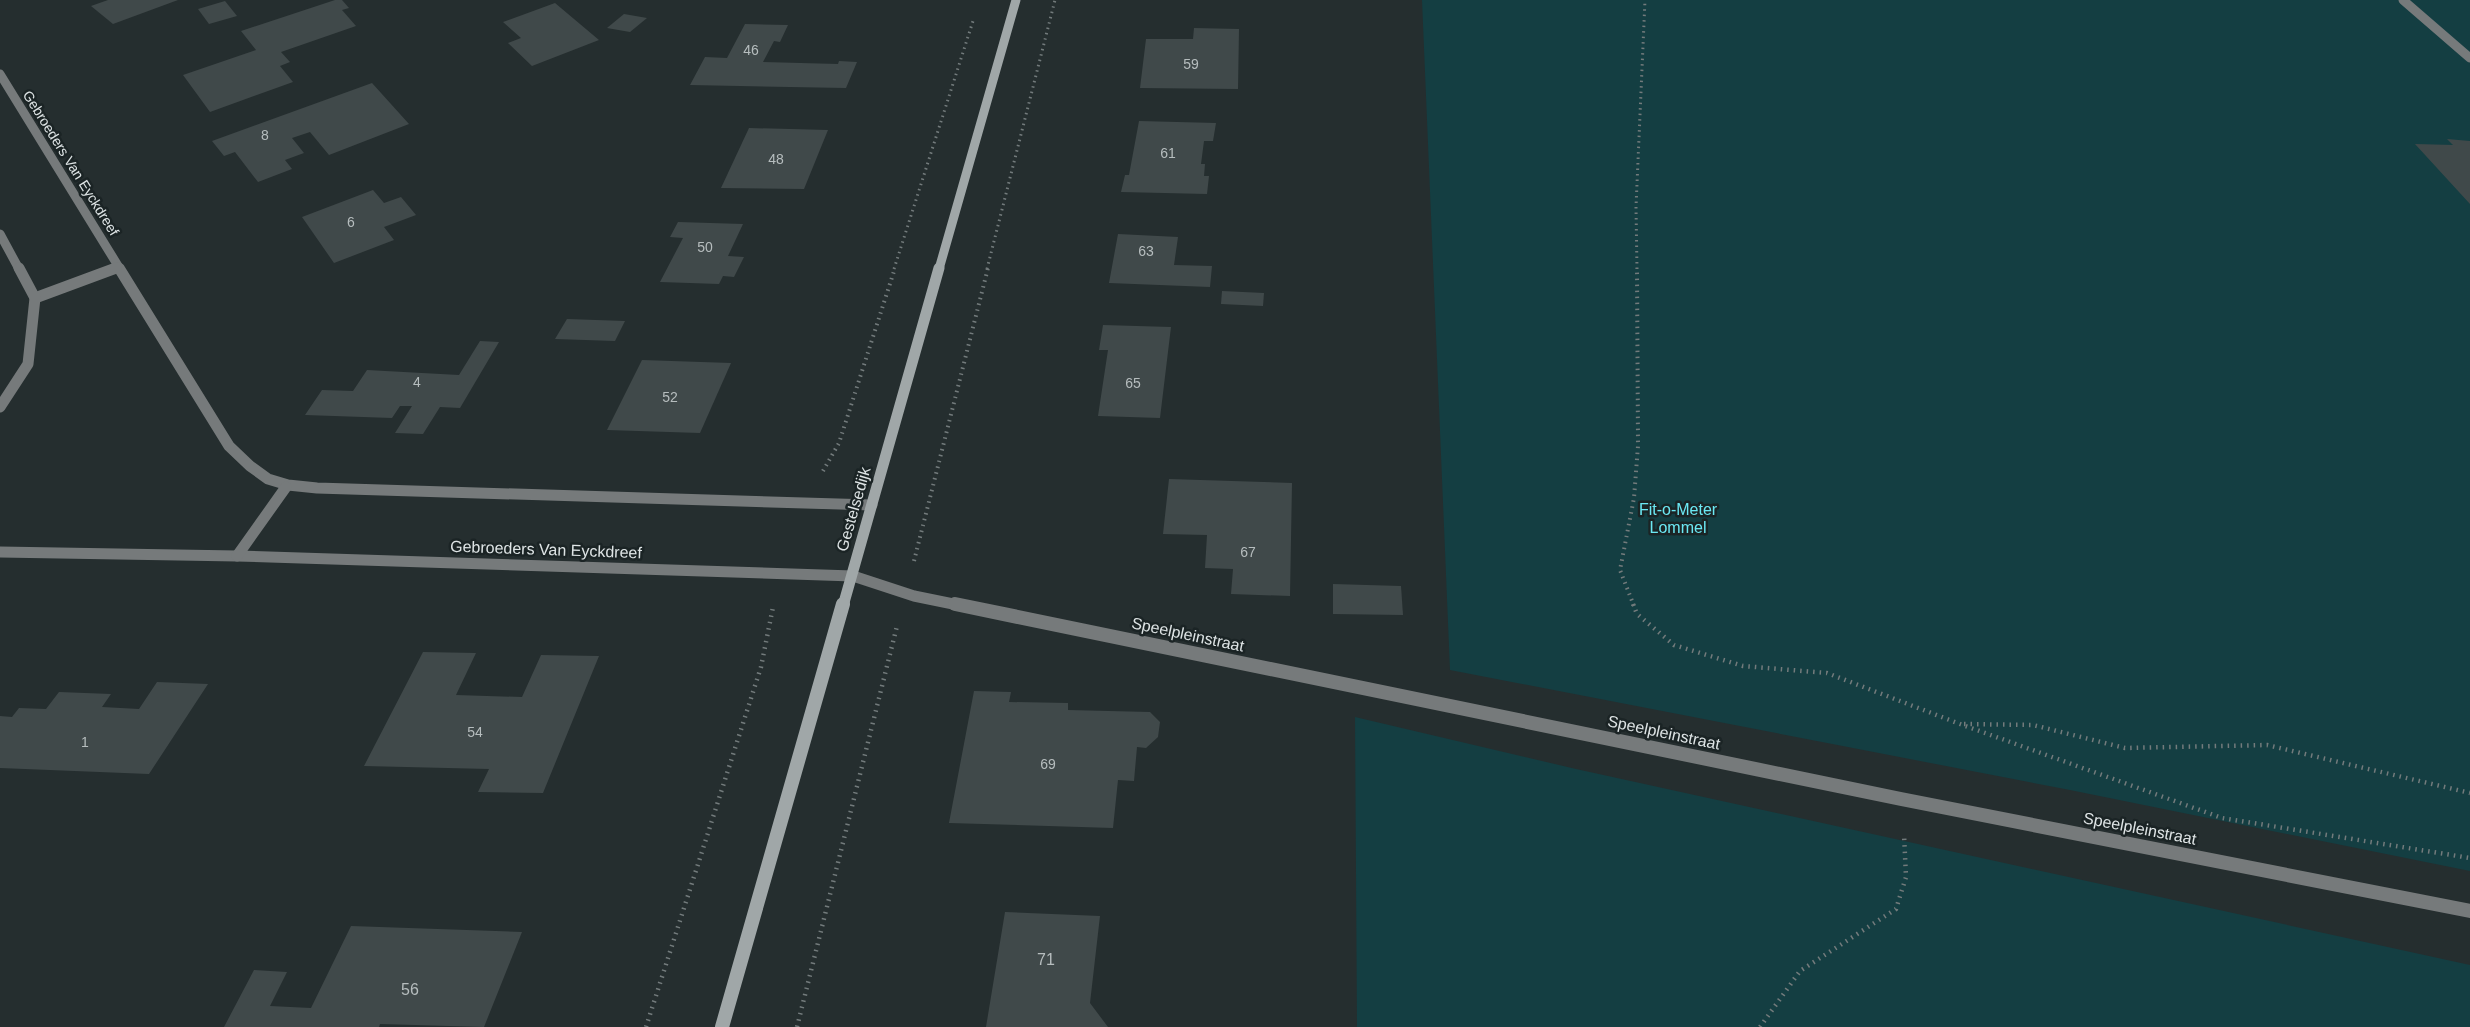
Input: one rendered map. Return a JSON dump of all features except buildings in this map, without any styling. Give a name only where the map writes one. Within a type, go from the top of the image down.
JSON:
[{"type":"main road","name":"Gestelsedijk","points":[[722,1027],[853,576],[1016,0]]},
{"type":"street","points":[[2403,0],[2470,58]]},
{"type":"street","name":"Gebroeders Van Eyckdreef","points":[[0,75],[229,446],[256,473],[286,487],[872,505]]},
{"type":"street","points":[[0,234],[35,298],[28,364],[0,407]]},
{"type":"street","points":[[35,298],[118,267]]},
{"type":"street","points":[[237,555],[286,487]]},
{"type":"street","name":"Gebroeders Van Eyckdreef","points":[[0,552],[237,555],[853,576]]},
{"type":"street","name":"Speelpleinstraat","points":[[853,576],[906,594],[1902,799],[2470,911]]},
{"type":"path","points":[[797,1027],[1055,0]]},
{"type":"path","points":[[1645,0],[1636,207],[1638,446],[1634,498],[1620,570],[1637,614],[1674,645],[1743,666],[1827,673],[1960,724],[2222,818],[2470,858]]},
{"type":"path","points":[[1960,724],[2032,725],[2125,747],[2267,745],[2470,793]]},
{"type":"path","points":[[1760,1027],[1800,971],[1896,909],[1906,877],[1902,799]]},
{"type":"green space","name":"Fit-o-Meter Lommel","points":[[1422,0],[2470,0],[2470,871],[2070,790],[1450,670]]},
{"type":"green space","points":[[1355,717],[1576,769],[2470,965],[2470,1027],[1357,1027]]}]
